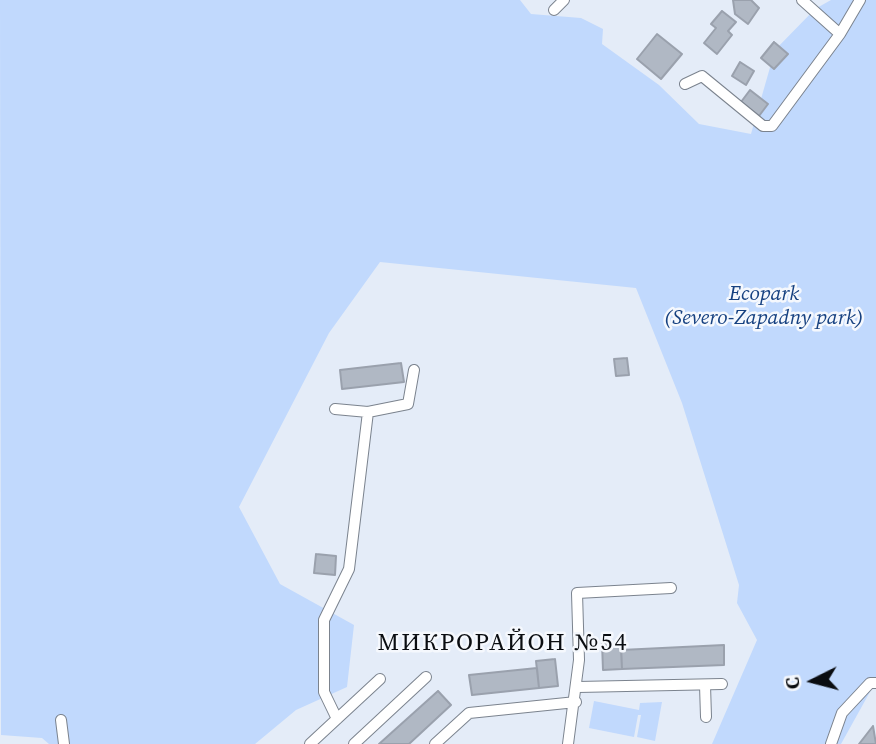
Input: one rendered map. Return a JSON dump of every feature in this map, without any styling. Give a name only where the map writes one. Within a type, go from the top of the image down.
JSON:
[{"type":"street","points":[[554,10],[564,0]]},
{"type":"street","points":[[802,0],[840,34]]},
{"type":"street","points":[[685,84],[702,76],[763,126],[772,126],[840,34],[860,0]]},
{"type":"street","points":[[335,409],[368,412],[408,404],[414,370]]},
{"type":"street","points":[[337,719],[324,692],[324,620],[349,569],[368,412]]},
{"type":"street","points":[[568,744],[578,687],[577,593],[671,588]]},
{"type":"street","points":[[354,744],[426,677]]},
{"type":"street","points":[[310,744],[380,679]]},
{"type":"street","points":[[831,744],[842,713],[870,683],[876,684]]},
{"type":"street","points":[[578,687],[722,684]]},
{"type":"street","points":[[705,685],[706,716]]},
{"type":"street","points":[[435,744],[469,713],[576,702]]},
{"type":"street","points":[[61,720],[64,744]]},
{"type":"green space","name":"Ecopark (Severo-Zapadny park)","points":[[0,0],[520,0],[531,14],[581,18],[603,29],[602,44],[659,85],[699,124],[751,134],[775,50],[815,9],[831,0],[876,0],[876,681],[841,744],[712,744],[757,640],[737,603],[739,585],[682,403],[636,288],[380,262],[329,333],[239,507],[280,584],[354,625],[347,687],[296,710],[255,744],[49,744],[42,738],[1,735]]},
{"type":"green space","points":[[594,701],[639,710],[640,703],[662,702],[655,741],[637,737],[641,715],[638,715],[634,737],[589,728]]},
{"type":"building","points":[[733,0],[751,0],[759,8],[748,24],[735,14]]},
{"type":"building","points":[[722,11],[736,22],[728,31],[732,35],[717,54],[704,43],[716,28],[711,24]]},
{"type":"building","points":[[657,34],[682,54],[661,79],[637,59]]},
{"type":"building","points":[[774,42],[788,54],[774,69],[761,58]]},
{"type":"building","points":[[740,62],[754,71],[746,85],[732,76]]},
{"type":"building","points":[[750,90],[768,104],[759,116],[741,102]]},
{"type":"building","points":[[627,358],[629,375],[616,376],[614,359]]},
{"type":"building","points":[[401,363],[404,382],[342,389],[340,370]]},
{"type":"building","points":[[316,554],[336,556],[335,575],[314,573]]},
{"type":"building","points":[[602,643],[621,644],[622,669],[603,670]]},
{"type":"building","points":[[724,645],[724,665],[622,669],[621,650]]},
{"type":"building","points":[[555,659],[558,686],[539,688],[536,661]]},
{"type":"building","points":[[537,668],[539,688],[472,695],[469,675]]},
{"type":"building","points":[[438,691],[451,705],[409,744],[379,744]]},
{"type":"building","points":[[873,726],[876,744],[859,744]]},
{"type":"district","name":"МИКРОРАЙОН №54","points":[[503,644]]}]
